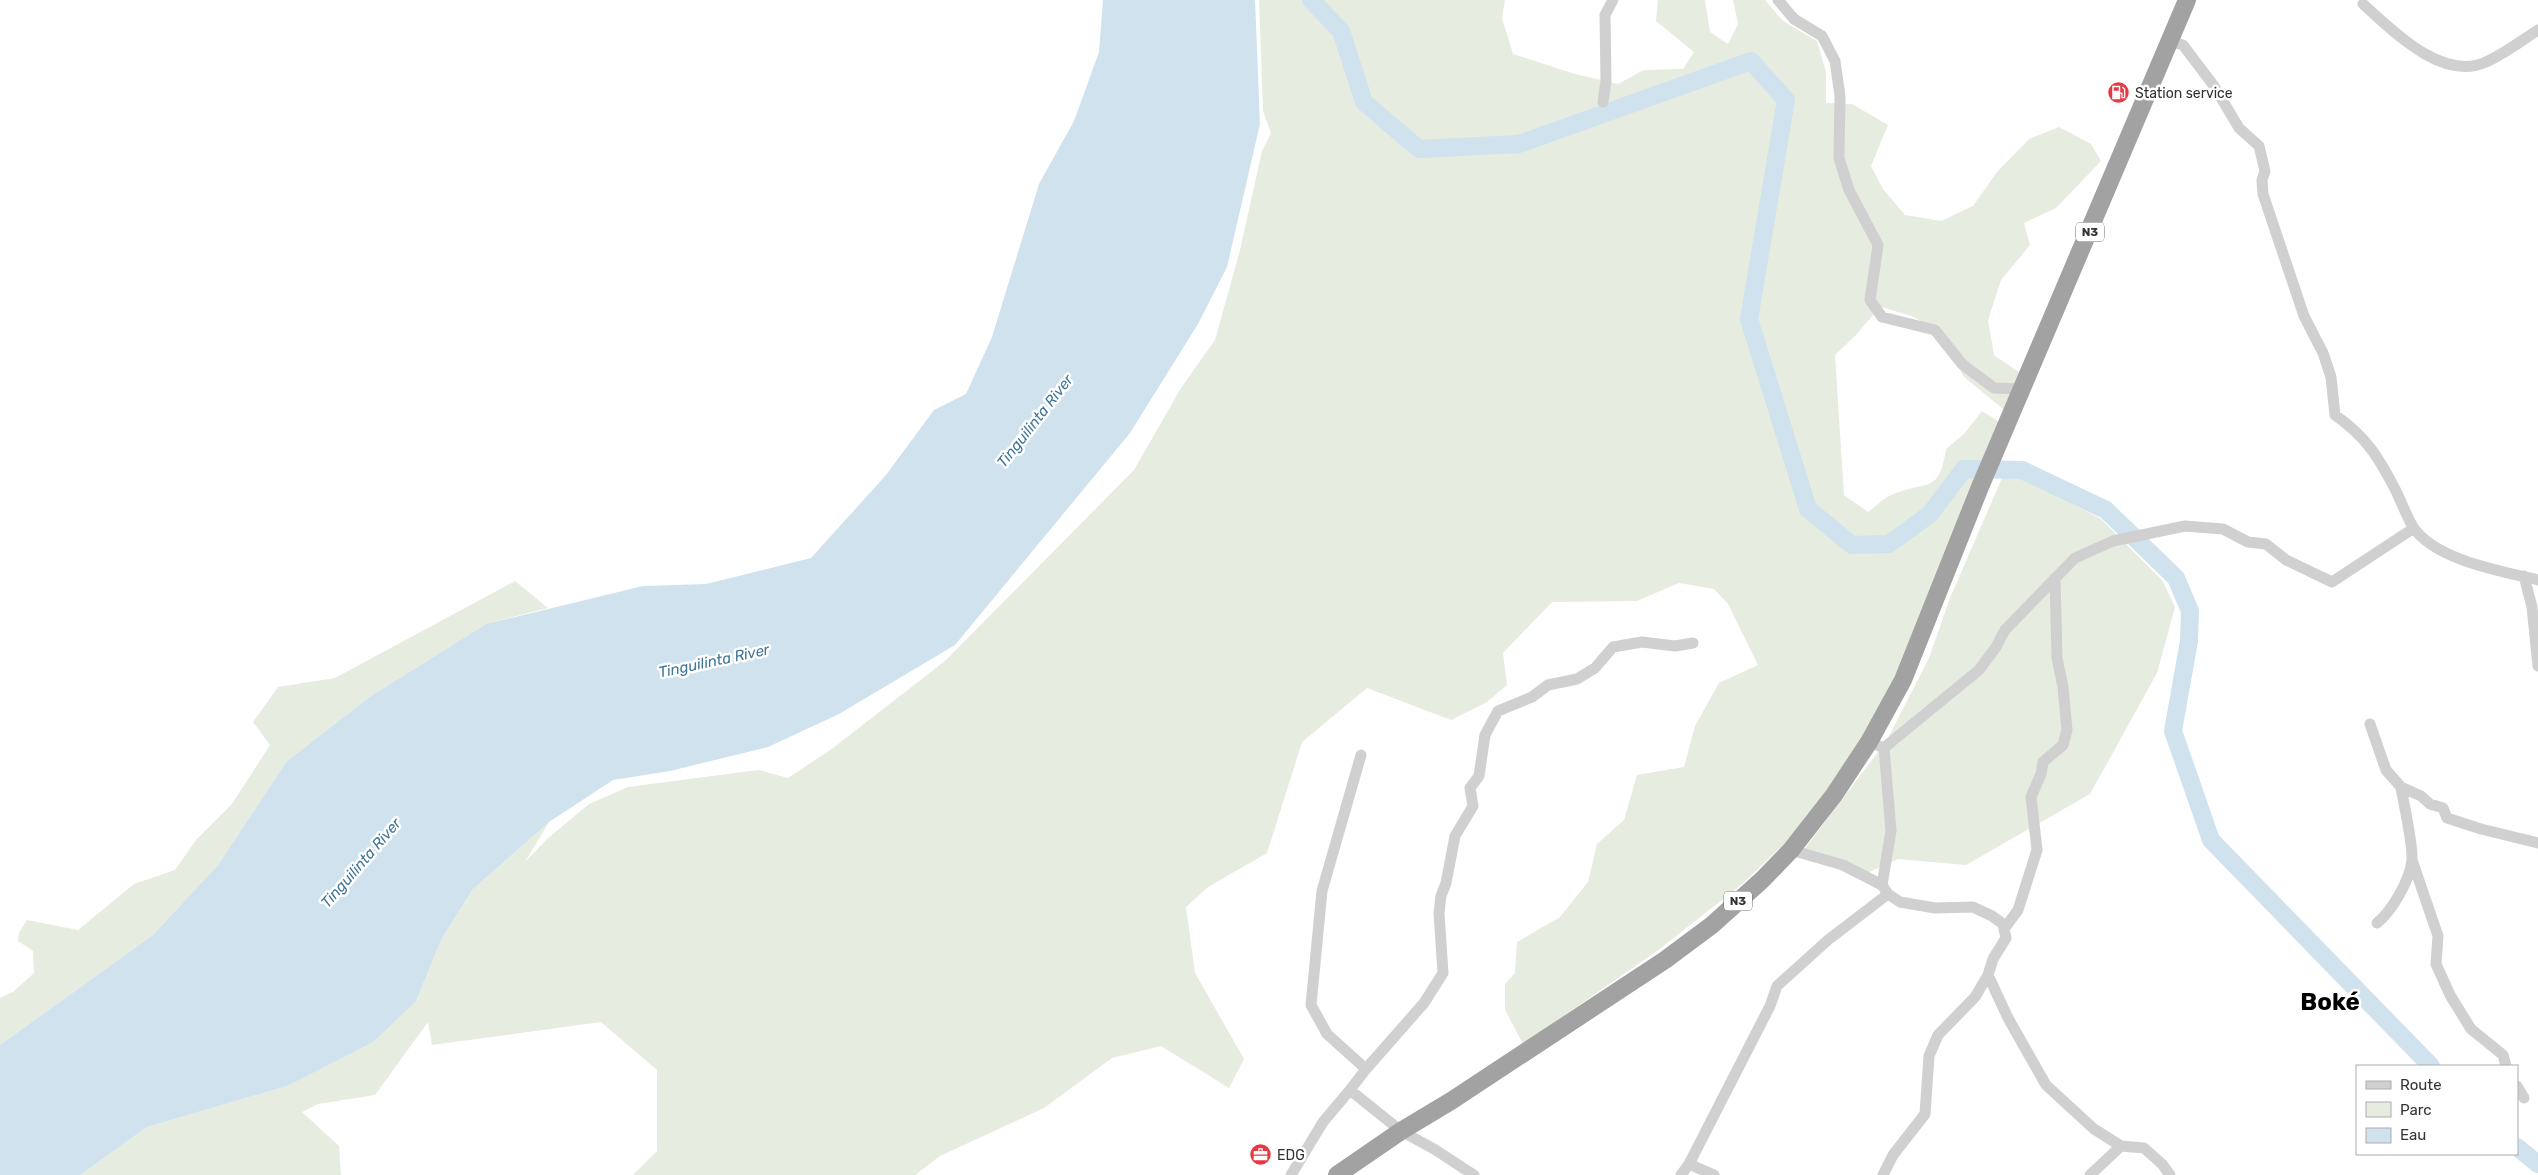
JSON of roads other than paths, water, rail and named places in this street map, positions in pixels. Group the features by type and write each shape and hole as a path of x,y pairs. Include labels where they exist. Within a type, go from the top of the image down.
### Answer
{"highway":[{"name":"N3","path":"1338,1175 1400,1131 1451,1101 1665,960 1712,925 1762,880 1791,850 1876,745 1980,487 2187,0"}],"street":[{"path":"1603,102 1606,82 1605,15 1613,0"},
{"path":"1778,0 1794,19 1822,36 1834,61 1840,96 1839,158 1850,190 1878,245 1870,300 1882,317 1935,330 1962,364 1994,388 2022,389"},
{"path":"2363,4 2428,57 2445,63 2466,66 2484,63 2538,30"},
{"path":"2169,41 2183,45 2214,86 2240,128 2260,146 2265,171 2262,180 2263,194 2304,316 2323,354 2331,378 2336,415 2366,440 2394,488 2414,528 2438,549 2493,570 2538,580"},
{"path":"1681,1175 1689,1164 1770,1006 1777,986 1885,889 1891,831 1876,745 1979,670 1996,647 2005,630 2074,558 2113,541 2185,526 2223,529 2248,542 2266,544 2286,560 2332,582 2414,528"},
{"path":"2524,576 2532,607 2538,666"},
{"path":"2004,929 2018,910 2037,850 2032,797 2034,787 2042,774 2043,762 2063,745 2067,730 2063,688 2056,658 2056,578"},
{"path":"1290,1175 1323,1122 1366,1069 1424,1003 1443,973 1438,913 1441,896 1446,883 1455,836 1473,806 1470,788 1479,776 1485,735 1498,711 1532,697 1548,684 1577,679 1595,668 1613,647 1642,642 1675,646 1693,643"},
{"path":"2370,724 2386,770 2401,788 2421,796 2430,804 2442,808 2447,818 2480,829 2538,843"},
{"path":"1361,755 1322,891 1310,1005 1327,1034 1366,1069"},
{"path":"2401,788 2412,860 2438,936 2436,964 2450,995 2471,1029 2502,1055 2506,1065"},
{"path":"1791,850 1843,865 1885,889 1900,902 1916,906 1952,909 1972,908 1992,916 2003,924 2006,938 1993,959 1988,975 1976,997 1938,1035 1929,1056 1925,1114 1893,1155 1882,1175"},
{"path":"2377,923 2389,914 2404,884 2412,860"},
{"path":"1988,975 2008,1018 2046,1085 2094,1129 2121,1146 2144,1148 2162,1164 2170,1175"},
{"path":"2518,1088 2524,1098"},
{"path":"1350,1090 1400,1131 1434,1149 1474,1175"},
{"path":"2090,1175 2121,1146"},
{"path":"1689,1164 1714,1175"}],"water":[{"name":"Tinguilinta River","path":"1103,0 1255,0 1260,124 1227,267 1198,324 1130,433 955,645 839,714 768,747 670,771 613,780 549,822 473,889 442,938 416,1001 373,1042 287,1086 147,1127 80,1175 0,1175 0,1045 153,935 218,865 287,761 371,696 486,624 643,586 706,584 811,558 886,475 934,410 966,394 992,337 1039,184 1074,121 1099,52"}],"waterway":[{"path":"1311,0 1341,31 1364,102 1419,149 1519,144 1751,61 1786,100 1749,319 1808,509 1852,545 1889,544 1930,514 1964,469 2022,470 2106,510 2176,578 2190,611 2189,641 2173,731 2211,840 2430,1065"},
{"path":"2518,1148 2538,1164"}],"place":[{"name":"Station service","path":"2119,93"},
{"name":"EDG","path":"1261,1155"}],"district":[{"name":"Boké","path":"2330,1002"}]}
